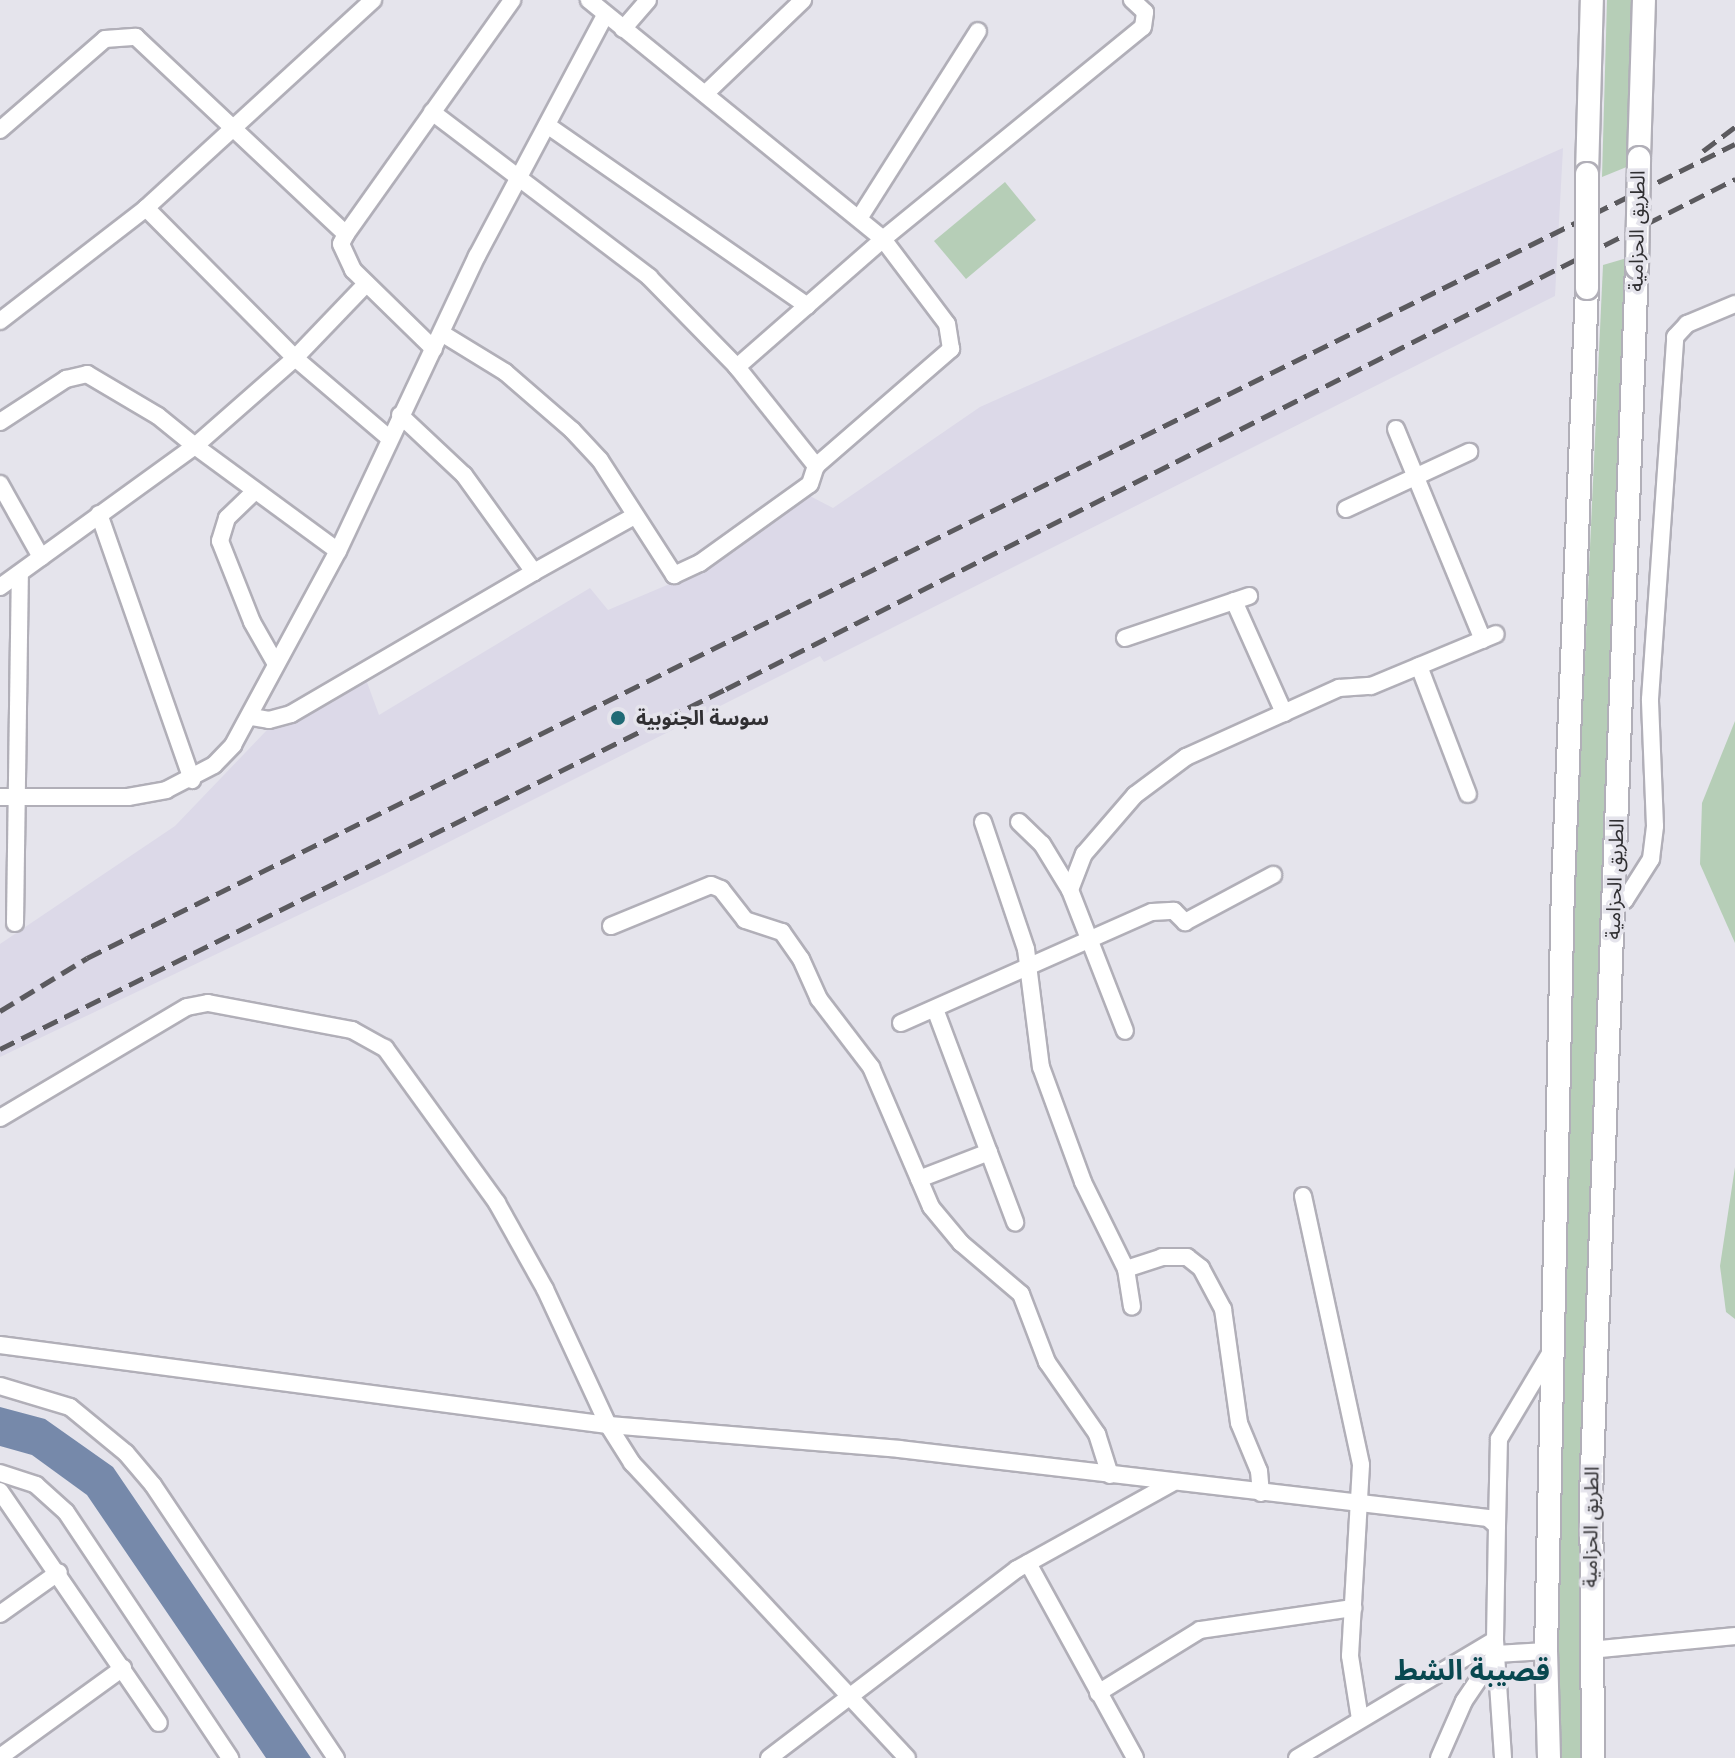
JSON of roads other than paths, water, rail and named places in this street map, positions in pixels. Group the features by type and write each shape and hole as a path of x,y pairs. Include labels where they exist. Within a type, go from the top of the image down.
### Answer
{"highway":[{"path":"1549,1758 1546,1651 1563,887 1587,288 1592,0"},
{"name":"الطريق الحزامية","path":"1593,1758 1591,1496 1637,267 1644,0"}],"street":[{"path":"0,321 146,208 373,0"},
{"path":"434,349 366,284 344,255 346,234 512,0"},
{"path":"443,334 505,372 572,430 600,460 667,571 679,574 810,484 816,466 951,349 947,324 883,239 860,217 589,0"},
{"path":"623,29 648,0"},
{"path":"705,94 803,0"},
{"path":"737,367 883,239 1143,27 1145,12 1132,0"},
{"path":"7,798 128,797 192,780 214,765 252,717 276,664 338,551 400,415 443,334 517,179 605,15"},
{"path":"860,217 978,31"},
{"path":"0,130 105,39 121,34 136,37 346,234"},
{"path":"432,112 649,277 737,367 816,466"},
{"path":"547,125 807,306"},
{"path":"146,208 295,358 389,438"},
{"path":"0,587 195,446 295,358 366,284"},
{"path":"1614,902 1625,900 1651,859 1655,826 1650,699 1675,337 1687,324 1735,304"},
{"path":"0,422 66,379 87,374 158,416 338,551"},
{"path":"400,415 464,475 534,572"},
{"path":"1070,890 1084,854 1135,795 1186,757 1339,688 1371,686 1490,637 1396,429"},
{"path":"1346,509 1469,452"},
{"path":"0,484 41,557"},
{"path":"255,491 227,518 220,541 252,622 276,664"},
{"path":"99,514 192,780"},
{"path":"252,717 269,720 291,714 634,516"},
{"path":"15,923 7,798 20,575"},
{"path":"1125,638 1242,598 1284,713"},
{"path":"1419,666 1468,794"},
{"path":"983,822 1010,892 1027,970 1041,1067 1083,1182 1126,1269 1132,1307"},
{"path":"1019,822 1042,844 1070,890 1125,1031"},
{"path":"901,1023 1166,909 1185,922 1273,875"},
{"path":"611,926 711,885 721,889 745,920 782,932 801,959 819,999 871,1067 931,1207 961,1243 1021,1294 1047,1362 1097,1434 1110,1475"},
{"path":"0,1118 197,1005 208,1003 352,1030 385,1048 403,1068 484,1182 545,1289 608,1425 632,1463 699,1539 907,1758"},
{"path":"935,1009 1015,1222"},
{"path":"919,1179 989,1152"},
{"path":"1303,1196 1361,1465 1350,1656 1360,1719"},
{"path":"1126,1269 1162,1257 1187,1257 1201,1268 1223,1309 1239,1423 1259,1471 1261,1493"},
{"path":"0,1345 608,1425 899,1449 1488,1518 1497,1526"},
{"path":"1503,1758 1496,1647 1499,1439 1552,1350"},
{"path":"0,1386 70,1407 126,1453 153,1485 336,1758"},
{"path":"0,1473 36,1485 66,1512 230,1758"},
{"path":"769,1758 1028,1563 1172,1483"},
{"path":"0,1491 59,1572 159,1723"},
{"path":"1028,1563 1135,1758"},
{"path":"0,1614 59,1572"},
{"path":"1098,1693 1200,1630 1353,1608"},
{"path":"1590,1650 1735,1636"},
{"path":"1439,1758 1464,1701 1496,1647"},
{"path":"1297,1758 1360,1719 1496,1647 1546,1651"},
{"path":"0,1757 123,1668"}],"water":[{"path":"0,1407 45,1419 113,1467 311,1758 266,1758 87,1495 32,1455 0,1446"}],"railway":[{"path":"1703,151 1735,127"},
{"path":"0,1011 87,958 1735,144"},
{"path":"0,1049 726,689 1735,179"}],"place":[{"name":"سوسة الجنوبية","path":"618,718"}],"district":[{"name":"قصيبة الشط","path":"1472,1671"}]}
